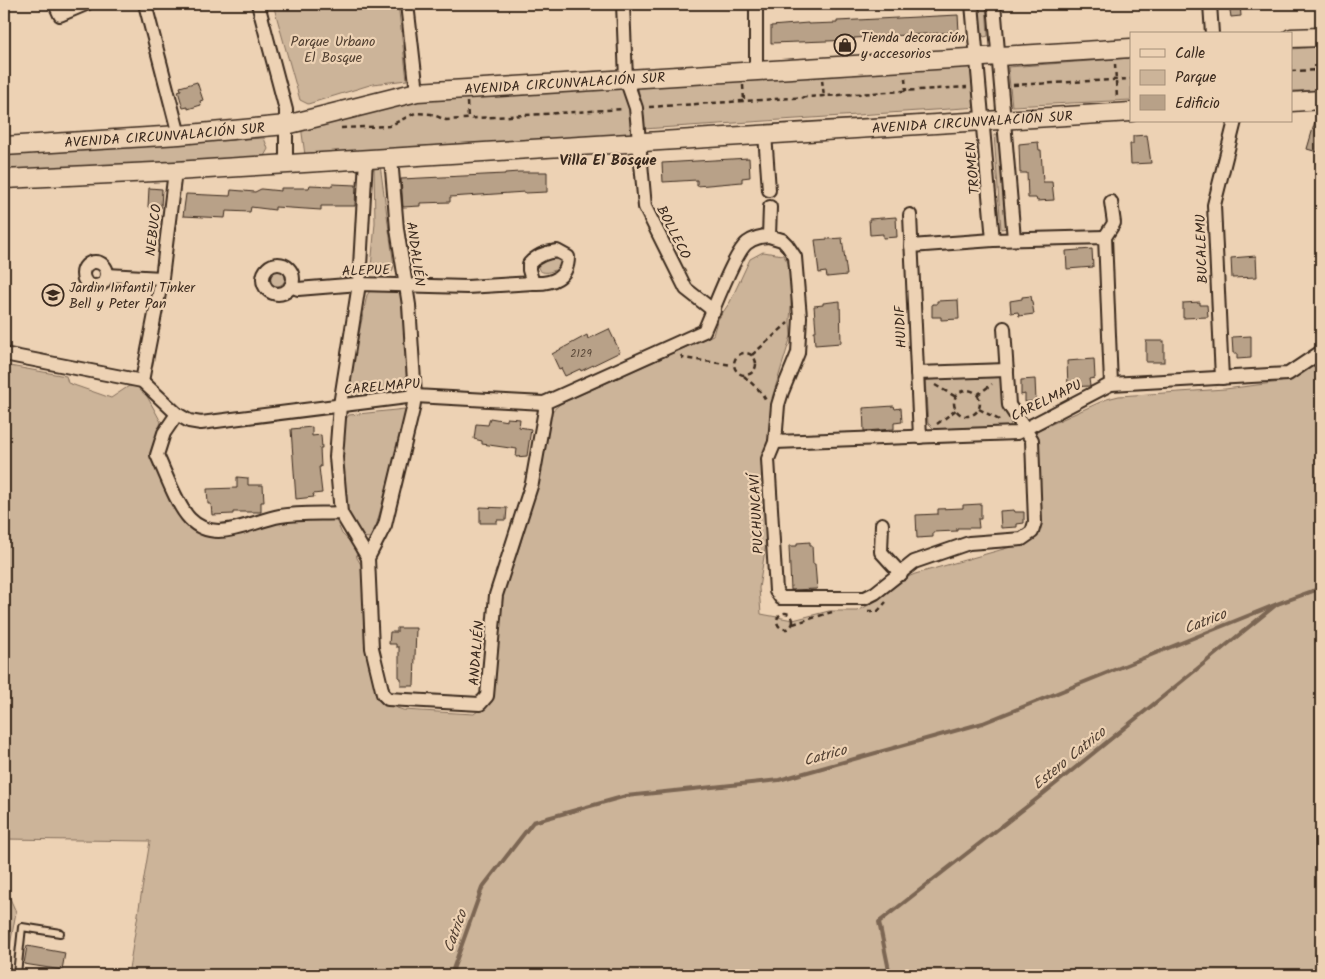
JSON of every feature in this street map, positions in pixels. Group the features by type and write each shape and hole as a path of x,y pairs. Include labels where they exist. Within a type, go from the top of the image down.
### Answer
{"main road":[{"path":"1292,38 1321,37"},
{"name":"AVENIDA CIRCUNVALACIÓN SUR","path":"4,146 179,135 286,125 416,92 1123,49"},
{"path":"1292,102 1321,100"},
{"name":"AVENIDA CIRCUNVALACIÓN SUR","path":"4,179 175,171 1125,112"}],"street":[{"path":"54,4 60,15 86,4"},
{"path":"145,4 179,135"},
{"path":"258,4 286,110 286,164"},
{"path":"407,4 416,92"},
{"name":"BOLLECO","path":"624,4 626,80 636,108 644,206 686,288 714,311"},
{"path":"756,4 756,71"},
{"name":"TROMEN","path":"972,4 994,240"},
{"path":"994,4 1014,239"},
{"path":"1210,4 1212,32"},
{"name":"BUCALEMU","path":"1222,378 1214,205 1235,122"},
{"path":"765,134 769,190"},
{"name":"ANDALIÉN","path":"368,558 385,525 415,396 409,304 397,229 391,158"},
{"name":"ANDALIÉN","path":"366,159 359,284 340,405 336,457 341,513 368,558 372,648 383,694 388,699 480,704 487,696 496,595 532,483 544,403"},
{"name":"NEBUCO","path":"142,381 162,278 175,171"},
{"path":"1111,202 1114,223 1105,237 1112,384"},
{"path":"769,236 770,207"},
{"name":"HUIDIF","path":"910,215 920,437"},
{"name":"CARELMAPU","path":"142,381 177,414 189,422 201,423 415,396 544,403 675,346 704,331 734,262 746,243 760,236 769,236"},
{"name":"PUCHUNCAVÍ","path":"769,236 782,240 788,245 795,257 800,317 798,353 786,380 778,405 775,442 768,459 776,591 780,598 865,598 875,593 900,574"},
{"path":"911,246 1014,239 1105,237"},
{"path":"107,274 162,278"},
{"name":"ALEPUE","path":"291,286 298,289 359,284 467,286 533,284"},
{"path":"882,524 881,552 900,574 914,562 969,543 1022,539 1032,532 1036,522 1032,440 1009,405 1004,328"},
{"name":"CARELMAPU","path":"775,442 1017,433 1112,384 1288,374 1321,352"},
{"path":"4,354 142,381"},
{"path":"917,374 1007,370"},
{"path":"177,414 164,433 157,455 184,512 188,518 201,527 222,532 281,516 341,513"}],"lane":[{"path":"4,972 17,974 22,927 60,933"}],"path":[{"path":"1123,49 1116,80 1125,112"},
{"path":"1292,72 1321,70"},
{"path":"1001,85 1130,79"},
{"path":"336,128 389,126 415,113 431,114 446,120 979,86"},
{"path":"467,97 468,118"},
{"path":"752,356 791,320 800,317"},
{"path":"675,346 683,358 733,365"},
{"path":"742,376 750,374 755,369 756,362 752,356 745,353 735,358 733,365 736,372 761,392 768,403 778,405"},
{"path":"969,390 977,395 980,403 979,409 974,414 967,416 956,410 955,398 961,392 969,390"},
{"path":"782,613 787,613 793,618 792,626 788,629 778,625 777,620 782,613"}],"green space":[{"name":"Parque Urbano El Bosque","path":"273,4 398,4 407,80 373,84 308,104 300,100"},
{"path":"979,4 986,4 988,36 984,37 981,32"},
{"path":"1321,47 1321,90 1292,91 1292,49"},
{"path":"1130,58 1130,100 1012,106 1008,67"},
{"path":"975,66 980,107 643,129 638,86"},
{"path":"626,87 633,108 634,134 305,155 301,126 416,100"},
{"path":"1003,134 1008,228 1001,229 994,135"},
{"path":"264,138 268,149 263,158 4,171 4,154"},
{"path":"374,165 380,165 394,266 392,272 383,276 378,275 371,268 375,223"},
{"path":"763,252 783,255 793,270 791,336 772,398 779,406 769,525 759,588 761,614 793,620 829,611 858,611 915,574 1032,541 1035,513 1034,455 1023,437 1107,399 1119,396 1225,389 1281,382 1321,361 1321,948 1312,975 128,975 150,841 4,839 4,365 66,376 68,383 111,398 129,386 142,387 161,422 162,428 158,438 174,497 185,524 215,538 290,520 336,520 342,534 355,546 357,558 374,586 376,635 386,692 397,708 403,710 474,714 491,701 501,598 520,545 541,468 550,413 560,404 713,335 717,321 730,302 750,259"},
{"path":"551,259 560,260 562,264 560,268 549,272 540,271 537,264"},
{"path":"277,270 285,278 277,286 269,278"},
{"path":"398,289 405,302 409,383 404,392 359,399 352,395 348,386 367,295 370,291"},
{"path":"998,376 1002,379 1012,420 1010,426 936,431 928,423 925,380"},
{"path":"405,409 407,412 375,530 370,538 361,537 352,526 347,506 342,463 343,423 349,415"},
{"path":"4,893 8,894 16,912 8,957 4,958"}],"building":[{"path":"1229,4 1240,4 1241,16 1231,17"},
{"path":"958,15 959,32 854,38 854,40 771,43 771,26"},
{"path":"197,82 203,100 200,101 201,105 188,109 188,107 183,108 178,91 181,90 180,87"},
{"path":"1318,111 1321,111 1321,153 1307,149"},
{"path":"1147,135 1151,163 1131,164 1130,144 1133,144 1133,136"},
{"path":"1038,142 1039,150 1041,150 1043,182 1052,182 1054,200 1037,201 1036,198 1028,198 1027,173 1020,173 1019,144"},
{"path":"749,158 750,177 742,178 742,182 697,186 697,180 663,182 662,163"},
{"path":"547,172 547,192 450,197 450,202 420,203 420,206 403,207 401,179"},
{"path":"332,184 356,185 355,206 321,206 321,210 275,207 275,210 251,207 250,212 226,211 225,218 183,216 186,194 230,196 231,190 255,192 261,189 281,191 281,188 309,188 310,185 332,186"},
{"path":"149,188 162,189 161,208 148,207"},
{"path":"896,217 897,237 883,238 883,234 870,235 869,219"},
{"path":"842,238 847,275 827,277 826,272 819,273 815,240"},
{"path":"1092,249 1093,267 1067,269 1066,251"},
{"path":"1256,256 1257,277 1232,278 1231,258"},
{"path":"1031,296 1034,314 1019,316 1018,312 1011,313 1010,301"},
{"path":"958,300 959,319 941,320 941,317 932,317 932,304 937,304 937,301"},
{"path":"840,301 841,343 815,345 814,306"},
{"path":"1200,302 1200,305 1207,305 1208,317 1183,318 1183,303"},
{"path":"609,329 620,352 581,371 580,369 565,376 561,368 559,369 552,354 587,335 588,339"},
{"path":"1251,336 1251,358 1237,359 1237,353 1233,353 1232,337"},
{"path":"1146,341 1164,341 1164,362 1146,362"},
{"path":"1094,359 1095,378 1089,379 1090,386 1068,387 1067,361"},
{"path":"1035,379 1036,401 1025,402 1025,394 1021,395 1021,380"},
{"path":"894,406 895,409 901,408 902,422 894,423 894,429 864,431 863,408"},
{"path":"490,418 507,421 507,418 520,419 519,427 531,429 527,456 516,457 517,449 482,444 482,441 474,439 476,424 488,425"},
{"path":"312,427 312,436 321,435 321,467 319,467 322,493 313,494 314,497 296,499 291,429"},
{"path":"237,477 248,478 248,485 263,485 264,502 261,502 261,512 233,512 233,514 212,515 211,504 208,504 207,489 237,488"},
{"path":"981,504 981,519 978,519 979,528 957,528 957,531 933,532 933,537 917,538 916,515 938,514 938,509 963,508 963,505"},
{"path":"480,507 507,508 506,520 497,520 497,523 480,523"},
{"path":"1014,510 1015,512 1024,512 1024,523 1017,524 1017,527 1001,528 1000,511"},
{"path":"810,542 810,545 812,545 813,564 815,564 817,589 791,590 789,546"},
{"path":"397,628 416,628 414,686 401,686 401,678 399,678 399,647 396,647 396,644 389,644 390,632 397,632"},
{"path":"27,946 65,953 62,970 24,964"}],"waterway":[{"name":"Estero Catrico","path":"890,975 879,922 1043,794 1277,604 1321,588"},
{"name":"Catrico","path":"451,975 482,888 533,822 626,796 779,780 983,723 1277,604"}],"place":[{"name":"Tienda decoración y accesorios","path":"845,45"},
{"name":"Jardin Infantil Tinker Bell y Peter Pan","path":"53,295"}],"district":[{"name":"Villa El Bosque","path":"608,160"}]}
